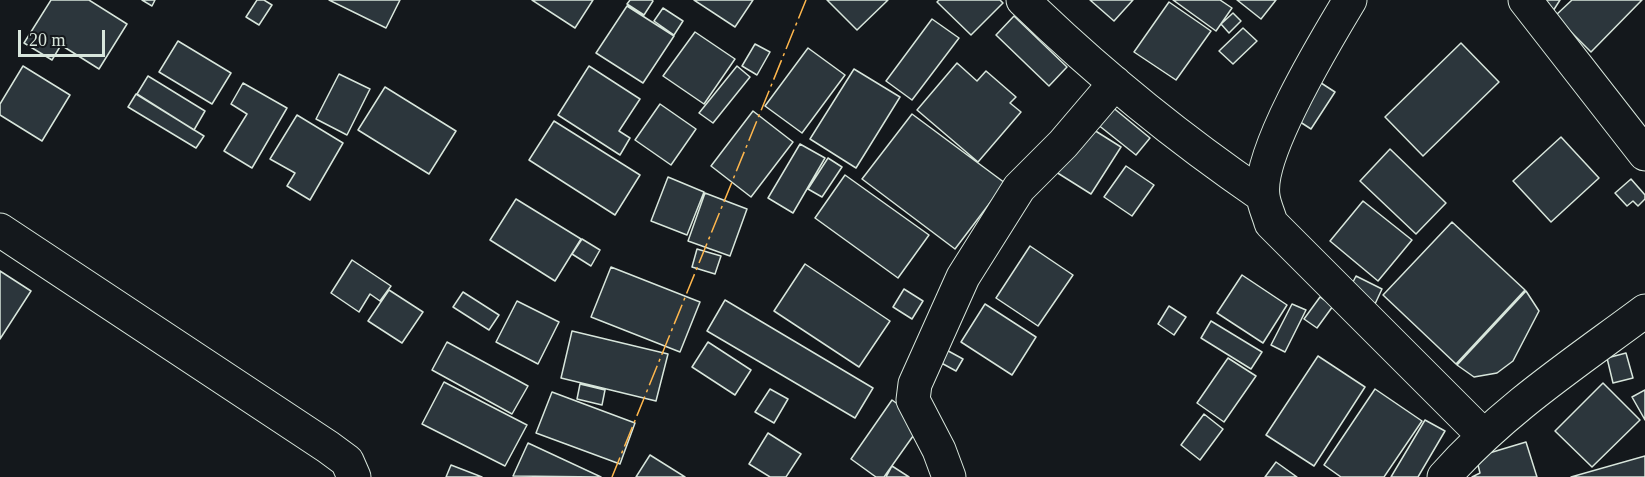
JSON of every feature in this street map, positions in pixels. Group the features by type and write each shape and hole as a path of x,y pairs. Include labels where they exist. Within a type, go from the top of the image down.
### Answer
{"street":[{"path":"1023,0 1114,83 1198,152 1263,196"},
{"path":"1350,0 1309,69 1266,164 1263,196 1271,223 1483,435"},
{"path":"1525,0 1645,154"},
{"path":"949,477 939,450 913,400 915,384 963,277 1019,188 1063,144 1114,83"},
{"path":"0,230 328,447 347,461 354,477"},
{"path":"1444,477 1483,435 1509,412 1645,312"}],"building":[{"path":"51,0 89,0 127,24 99,69 61,45 52,60 24,43"},
{"path":"142,0 155,0 152,6"},
{"path":"257,0 264,0 272,5 259,25 246,17"},
{"path":"329,0 400,0 386,28"},
{"path":"532,0 593,0 575,28"},
{"path":"630,0 653,1 644,15 627,4"},
{"path":"694,0 753,0 735,27"},
{"path":"827,0 888,0 857,30"},
{"path":"939,0 1000,0 1003,3 971,35 937,2"},
{"path":"1090,0 1133,0 1114,21"},
{"path":"1173,0 1220,0 1232,8 1216,31"},
{"path":"1237,0 1276,0 1261,19"},
{"path":"1537,0 1560,0 1553,11"},
{"path":"1572,0 1642,0 1591,52 1555,16"},
{"path":"1169,2 1211,31 1176,80 1134,52"},
{"path":"627,6 674,36 643,83 596,53"},
{"path":"663,8 683,21 674,35 654,21"},
{"path":"1233,13 1241,21 1229,33 1221,24"},
{"path":"1014,16 1067,67 1049,86 996,35"},
{"path":"932,19 959,38 912,100 886,81"},
{"path":"1243,28 1257,41 1233,64 1219,51"},
{"path":"695,32 735,59 704,104 663,76"},
{"path":"178,41 231,73 212,104 159,72"},
{"path":"1461,43 1499,82 1423,156 1385,117"},
{"path":"755,44 770,52 757,75 742,66"},
{"path":"808,48 845,75 802,133 765,106"},
{"path":"957,63 977,81 986,71 1016,97 1010,103 1021,112 978,162 917,110"},
{"path":"23,66 70,95 42,141 0,115 0,104"},
{"path":"589,66 640,99 619,131 630,138 620,155 558,115"},
{"path":"737,66 750,77 713,123 699,113"},
{"path":"854,69 900,97 856,168 810,139"},
{"path":"339,74 370,89 347,135 316,119"},
{"path":"148,76 205,111 194,130 137,94"},
{"path":"1318,81 1335,92 1311,129 1294,118"},
{"path":"243,83 287,108 252,168 224,151 247,114 231,104"},
{"path":"385,87 456,131 429,174 358,130"},
{"path":"136,94 204,136 196,148 128,107"},
{"path":"660,104 696,129 671,165 635,140"},
{"path":"1111,106 1150,138 1136,155 1097,124"},
{"path":"753,111 793,142 751,197 711,166"},
{"path":"912,114 1005,183 955,249 862,179"},
{"path":"297,115 343,143 310,200 287,186 295,173 270,159"},
{"path":"554,121 640,175 615,215 529,160"},
{"path":"1086,125 1121,147 1091,194 1056,172"},
{"path":"1561,137 1599,178 1551,222 1513,181"},
{"path":"800,144 825,158 793,213 768,198"},
{"path":"1390,149 1446,203 1416,234 1360,181"},
{"path":"828,158 842,167 822,197 808,189"},
{"path":"1126,166 1154,185 1132,216 1104,197"},
{"path":"845,175 929,235 898,278 815,218"},
{"path":"668,177 704,192 687,235 651,221"},
{"path":"1631,179 1645,195 1645,199 1638,206 1633,201 1627,206 1615,193"},
{"path":"705,193 747,209 730,256 688,241"},
{"path":"516,199 581,239 555,281 490,240"},
{"path":"1363,201 1412,240 1378,281 1330,241"},
{"path":"1452,222 1525,290 1456,364 1383,295"},
{"path":"582,239 600,250 591,266 572,254"},
{"path":"1030,246 1073,275 1038,326 996,298"},
{"path":"697,249 721,256 715,274 692,267"},
{"path":"352,260 391,286 380,301 370,294 359,312 331,293"},
{"path":"805,264 890,321 859,367 774,311"},
{"path":"611,267 700,302 680,352 591,317"},
{"path":"0,271 31,291 0,339"},
{"path":"1242,275 1287,305 1263,343 1217,313"},
{"path":"1356,276 1382,289 1375,304 1349,290"},
{"path":"904,289 923,301 912,319 893,307"},
{"path":"389,290 423,312 402,343 368,321"},
{"path":"1526,291 1539,311 1513,361 1497,373 1474,377 1457,365"},
{"path":"463,292 499,315 489,330 453,307"},
{"path":"1320,297 1333,306 1317,328 1304,319"},
{"path":"725,300 873,388 855,418 707,331"},
{"path":"517,301 559,322 538,364 496,342"},
{"path":"985,304 1036,337 1012,375 961,342"},
{"path":"1292,304 1306,310 1285,352 1271,345"},
{"path":"1169,306 1186,317 1174,335 1158,324"},
{"path":"1211,321 1262,352 1251,369 1201,338"},
{"path":"572,331 668,354 656,401 561,378"},
{"path":"447,342 528,386 512,414 432,370"},
{"path":"708,342 751,370 735,395 692,367"},
{"path":"941,347 963,359 956,371 934,359"},
{"path":"1626,353 1633,378 1613,383 1607,358"},
{"path":"1318,356 1365,387 1314,466 1266,435"},
{"path":"1228,358 1256,376 1224,422 1197,403"},
{"path":"444,382 527,425 505,466 422,424"},
{"path":"1603,383 1640,420 1592,467 1555,431"},
{"path":"580,384 605,390 602,405 577,399"},
{"path":"770,389 788,399 774,423 755,412"},
{"path":"1375,389 1422,421 1384,477 1341,477 1324,465"},
{"path":"1645,390 1645,420 1632,397"},
{"path":"552,392 635,423 620,464 536,433"},
{"path":"892,400 923,422 884,477 876,477 851,459"},
{"path":"1204,414 1223,429 1200,460 1181,445"},
{"path":"1425,420 1445,431 1418,477 1391,477"},
{"path":"768,433 801,454 786,477 770,477 749,464"},
{"path":"1526,442 1537,477 1472,477 1480,473 1476,457"},
{"path":"528,443 601,477 513,476"},
{"path":"650,455 685,477 636,477"},
{"path":"1645,456 1645,477 1571,477"},
{"path":"1276,462 1297,477 1265,477"},
{"path":"451,465 482,477 446,477"},
{"path":"892,466 909,477 886,477"}],"power":[{"path":"612,477 806,0"}]}
